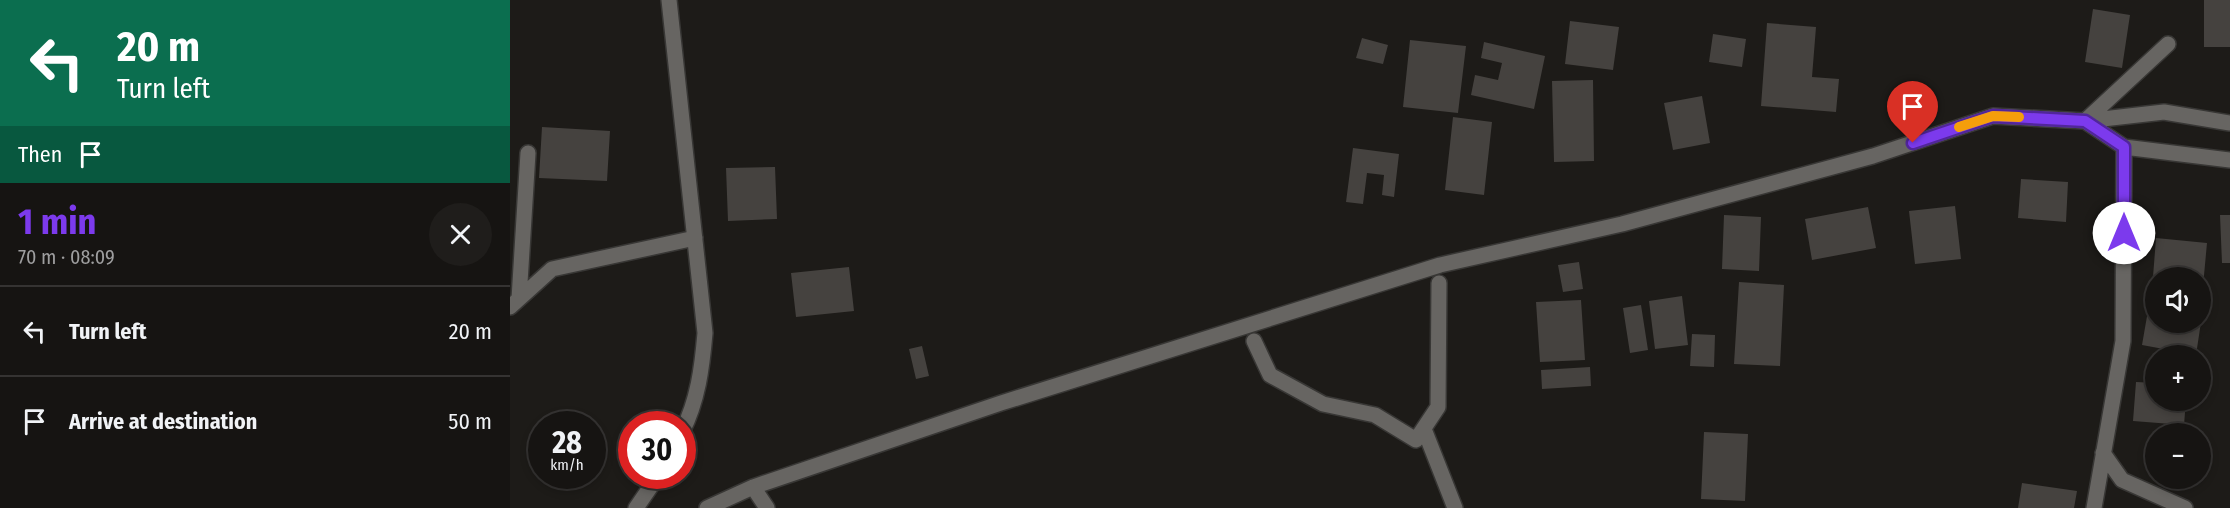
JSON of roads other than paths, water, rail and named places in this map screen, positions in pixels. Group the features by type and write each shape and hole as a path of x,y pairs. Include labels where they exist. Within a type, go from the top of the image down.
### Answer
{"street":[{"path":"669,0 705,333 701,380 692,411"},
{"path":"2085,121 2168,44"},
{"path":"714,506 753,487 1001,403 1440,265 1622,224 1873,156 1993,116 2085,121 2164,112 2230,123"},
{"path":"2085,121 2124,147 2230,160"},
{"path":"2094,508 2123,341 2124,147"},
{"path":"515,303 515,271 528,153"},
{"path":"515,303 552,269 695,238"},
{"path":"515,271 544,276"},
{"path":"1254,341 1270,375 1323,404 1375,415 1416,440 1438,407 1439,283"},
{"path":"1424,429 1455,508"},
{"path":"2103,453 2122,480 2185,508"},
{"path":"753,487 767,508"},
{"path":"636,508 649,489"}]}
